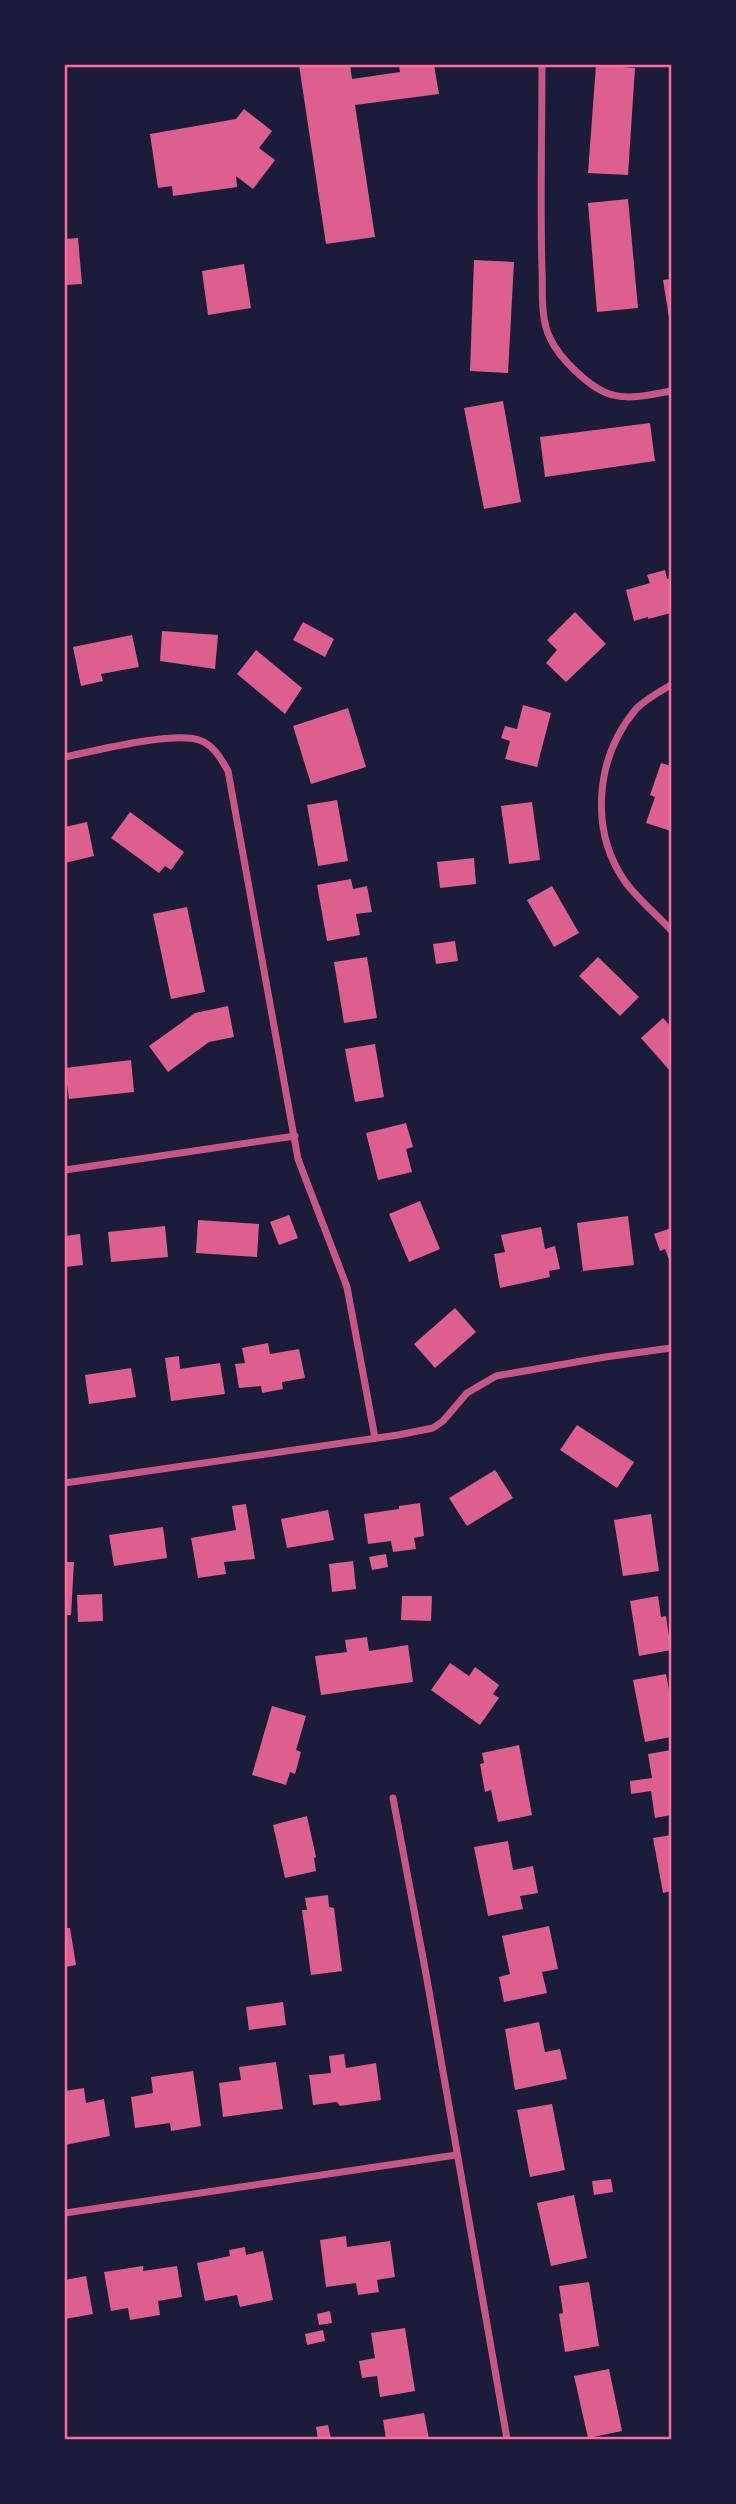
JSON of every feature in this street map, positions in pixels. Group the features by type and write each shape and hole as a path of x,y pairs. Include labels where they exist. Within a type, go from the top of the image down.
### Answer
{"street":[{"path":"542,65 541,243 543,311 549,337 564,359 588,381 612,395 641,396 671,391"},
{"path":"671,685 637,709 616,741 607,762 600,807 606,843 613,860 627,884 671,930"},
{"path":"65,757 175,738 198,739 217,754 228,771 298,1159 347,1287 375,1437"},
{"path":"65,1170 295,1136"},
{"path":"65,1483 433,1428 443,1421 467,1394 496,1376 671,1348"},
{"path":"393,1798 507,2439"},
{"path":"65,2213 456,2155"}],"building":[{"path":"299,65 350,65 352,79 400,72 399,65 434,65 439,94 355,105 375,237 326,244"},
{"path":"596,65 635,68 628,175 588,173"},
{"path":"244,109 272,131 259,148 275,160 253,189 236,176 237,187 173,196 172,186 158,188 150,134 236,119"},
{"path":"628,199 638,308 597,312 588,203"},
{"path":"78,238 82,284 65,285 65,239"},
{"path":"474,260 514,262 508,373 470,371"},
{"path":"244,264 251,308 208,315 202,271"},
{"path":"671,279 671,324 670,324 663,280"},
{"path":"503,401 521,502 484,509 464,408"},
{"path":"650,423 655,461 545,477 540,437"},
{"path":"665,570 667,579 671,578 671,613 634,621 626,590 650,583 647,575"},
{"path":"575,612 606,644 566,682 546,663 557,650 547,640"},
{"path":"303,622 334,639 325,657 293,640"},
{"path":"162,631 218,635 215,669 160,661"},
{"path":"132,635 139,667 101,674 103,681 81,686 73,647"},
{"path":"256,650 302,688 285,714 237,674"},
{"path":"523,705 551,713 537,767 505,759 510,741 501,738 505,726 517,729"},
{"path":"348,708 366,767 311,784 293,726"},
{"path":"661,763 671,766 671,831 646,823 655,797 650,795"},
{"path":"337,800 348,861 318,866 307,805"},
{"path":"532,802 540,860 509,864 501,806"},
{"path":"130,812 184,852 171,870 165,866 159,873 111,838"},
{"path":"87,822 94,856 65,863 65,827"},
{"path":"474,858 476,884 440,888 437,862"},
{"path":"351,879 353,889 367,886 372,912 356,914 360,935 327,941 317,885"},
{"path":"552,886 579,933 554,947 527,900"},
{"path":"187,907 205,992 171,999 153,914"},
{"path":"455,941 458,961 436,964 433,944"},
{"path":"367,957 377,1018 344,1023 334,962"},
{"path":"598,957 639,997 620,1016 579,976"},
{"path":"228,1006 234,1037 209,1042 168,1072 149,1046 195,1013"},
{"path":"663,1018 671,1027 671,1072 641,1038"},
{"path":"375,1044 384,1097 355,1102 345,1049"},
{"path":"131,1060 134,1092 69,1099 65,1068"},
{"path":"406,1123 413,1147 406,1149 412,1172 378,1180 366,1133"},
{"path":"420,1201 440,1249 409,1262 389,1214"},
{"path":"289,1215 298,1238 279,1245 270,1222"},
{"path":"628,1216 634,1265 583,1271 577,1223"},
{"path":"198,1220 259,1224 257,1257 196,1253"},
{"path":"165,1226 168,1257 111,1262 108,1232"},
{"path":"541,1227 545,1249 555,1246 560,1269 549,1271 550,1277 500,1288 494,1254 505,1252 501,1235"},
{"path":"671,1228 671,1265 665,1249 660,1251 654,1234"},
{"path":"80,1234 83,1265 65,1267 65,1236"},
{"path":"455,1308 476,1332 435,1368 414,1344"},
{"path":"268,1343 270,1354 299,1349 305,1378 282,1382 283,1389 262,1393 261,1386 239,1388 235,1364 245,1363 242,1348"},
{"path":"179,1356 180,1369 220,1363 225,1394 171,1401 165,1358"},
{"path":"131,1368 136,1397 89,1404 85,1375"},
{"path":"577,1425 634,1462 617,1488 560,1450"},
{"path":"495,1470 513,1498 467,1526 449,1498"},
{"path":"420,1503 424,1536 414,1538 416,1549 393,1552 391,1541 368,1544 364,1514"},
{"path":"246,1504 255,1559 224,1562 226,1574 198,1578 191,1538 236,1530 232,1506"},
{"path":"328,1510 334,1540 287,1548 281,1519"},
{"path":"651,1514 659,1571 623,1576 614,1520"},
{"path":"163,1527 167,1558 114,1566 109,1535"},
{"path":"386,1554 388,1567 372,1570 369,1557"},
{"path":"353,1561 356,1589 332,1592 329,1564"},
{"path":"65,1562 74,1562 71,1615 65,1615"},
{"path":"102,1594 103,1621 78,1622 77,1595"},
{"path":"402,1596 432,1596 431,1621 401,1620"},
{"path":"658,1596 661,1617 666,1616 671,1650 639,1656 630,1601"},
{"path":"367,1637 369,1651 408,1645 413,1682 321,1695 315,1656 347,1652 345,1640"},
{"path":"450,1663 469,1676 475,1667 499,1685 493,1694 499,1698 480,1725 431,1690"},
{"path":"666,1674 671,1700 671,1737 645,1742 633,1680"},
{"path":"272,1706 306,1716 296,1750 301,1752 295,1774 290,1772 286,1785 252,1775"},
{"path":"519,1745 532,1815 498,1822 491,1790 485,1792 480,1764 484,1763 482,1753"},
{"path":"671,1750 671,1815 655,1818 651,1791 631,1794 630,1781 652,1778 648,1754"},
{"path":"307,1816 316,1857 316,1871 285,1878 273,1825"},
{"path":"671,1835 671,1891 663,1893 653,1838"},
{"path":"508,1841 513,1870 533,1866 538,1893 520,1896 523,1909 488,1916 474,1847"},
{"path":"328,1895 329,1907 334,1908 342,1971 311,1975 302,1910 307,1910 305,1898"},
{"path":"549,1926 558,1969 542,1972 547,1993 504,2002 499,1977 510,1974 502,1936"},
{"path":"65,1928 70,1928 76,1965 65,1967"},
{"path":"283,2002 286,2025 249,2030 246,2007"},
{"path":"539,2022 545,2052 560,2049 567,2079 515,2090 505,2029"},
{"path":"344,2054 346,2068 376,2063 381,2100 340,2106 337,2102 313,2105 309,2075 331,2073 329,2056"},
{"path":"276,2062 283,2109 223,2117 219,2083 241,2080 239,2067"},
{"path":"193,2071 201,2126 171,2131 170,2123 135,2128 131,2097 153,2093 151,2077"},
{"path":"84,2088 86,2103 104,2099 110,2136 65,2145 65,2091"},
{"path":"552,2104 565,2170 530,2177 517,2110"},
{"path":"611,2179 613,2192 594,2195 592,2181"},
{"path":"574,2195 587,2258 551,2266 537,2203"},
{"path":"346,2236 347,2247 390,2241 395,2277 377,2280 379,2292 358,2295 356,2283 326,2287 320,2240"},
{"path":"245,2247 246,2255 263,2251 273,2300 240,2307 237,2295 205,2301 197,2263 230,2256 229,2250"},
{"path":"143,2266 143,2271 177,2266 182,2297 158,2301 160,2315 130,2320 128,2308 111,2311 104,2272"},
{"path":"86,2276 93,2314 65,2319 65,2280"},
{"path":"589,2282 599,2346 565,2352 559,2314 563,2313 559,2286"},
{"path":"330,2311 332,2323 319,2325 317,2314"},
{"path":"405,2328 415,2391 380,2397 377,2376 362,2378 359,2361 375,2358 371,2333"},
{"path":"323,2330 325,2341 307,2345 305,2334"},
{"path":"609,2369 622,2431 588,2438 574,2376"},
{"path":"424,2413 429,2439 386,2439 383,2420"},
{"path":"328,2425 331,2439 318,2439 316,2427"}]}
